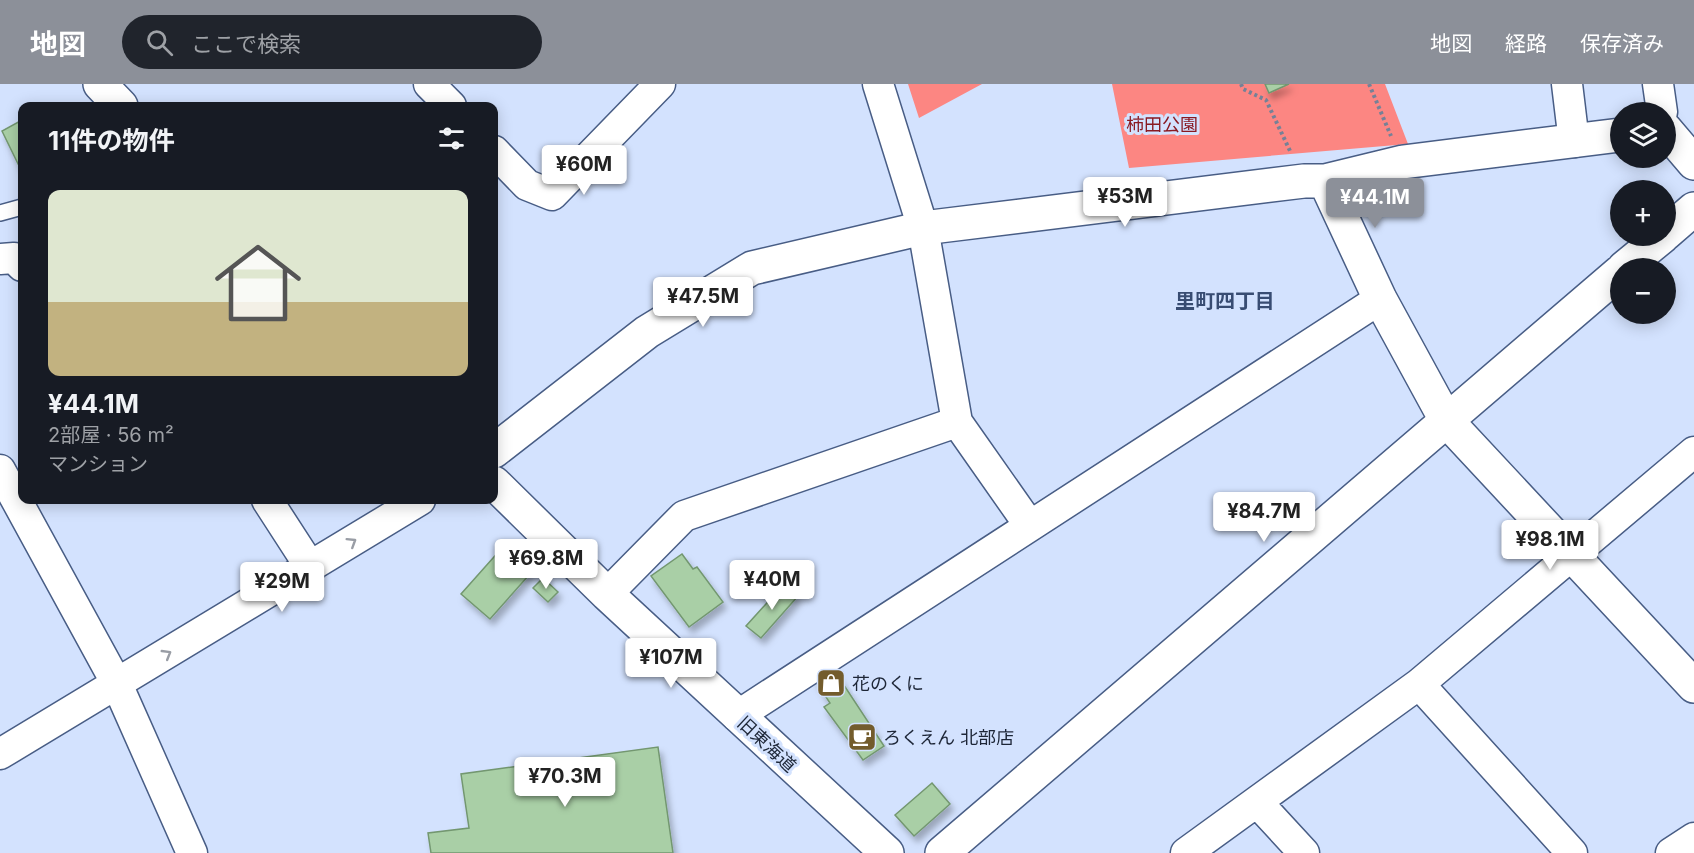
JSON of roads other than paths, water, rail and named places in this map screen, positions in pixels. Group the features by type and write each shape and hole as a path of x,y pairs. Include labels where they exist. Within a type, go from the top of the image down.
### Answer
{"street":[{"path":"100,84 117,102"},
{"path":"429,84 447,102"},
{"path":"498,154 527,185 552,195 660,84"},
{"path":"878,84 923,228 957,422 1030,526"},
{"path":"1567,84 1574,142"},
{"path":"1658,84 1661,102"},
{"path":"498,448 647,332 753,268 923,228 1314,181 1403,162 1610,137"},
{"path":"1676,142 1694,162"},
{"path":"1314,181 1446,420 1694,686"},
{"path":"1676,225 1694,209"},
{"path":"1636,258 1651,246"},
{"path":"0,259 14,258 18,262"},
{"path":"942,853 1610,281"},
{"path":"738,716 1380,299"},
{"path":"607,594 684,516 957,422"},
{"path":"1186,853 1419,684 1694,452"},
{"path":"0,470 18,503"},
{"name":"旧東海道","path":"498,487 607,594 887,853"},
{"path":"19,504 117,684 192,853"},
{"path":"270,504 311,568"},
{"path":"0,754 414,504"},
{"path":"1419,684 1572,853"},
{"path":"1258,803 1304,853"},
{"path":"1671,853 1694,838"}],"lane":[{"path":"0,213 18,208"}],"place":[{"name":"花のくに","path":"831,683"},
{"name":"ろくえん 北部店","path":"862,737"}],"district":[{"name":"里町四丁目","path":"1225,301"}],"park label":[{"name":"柿田公園","path":"1162,124"}]}
